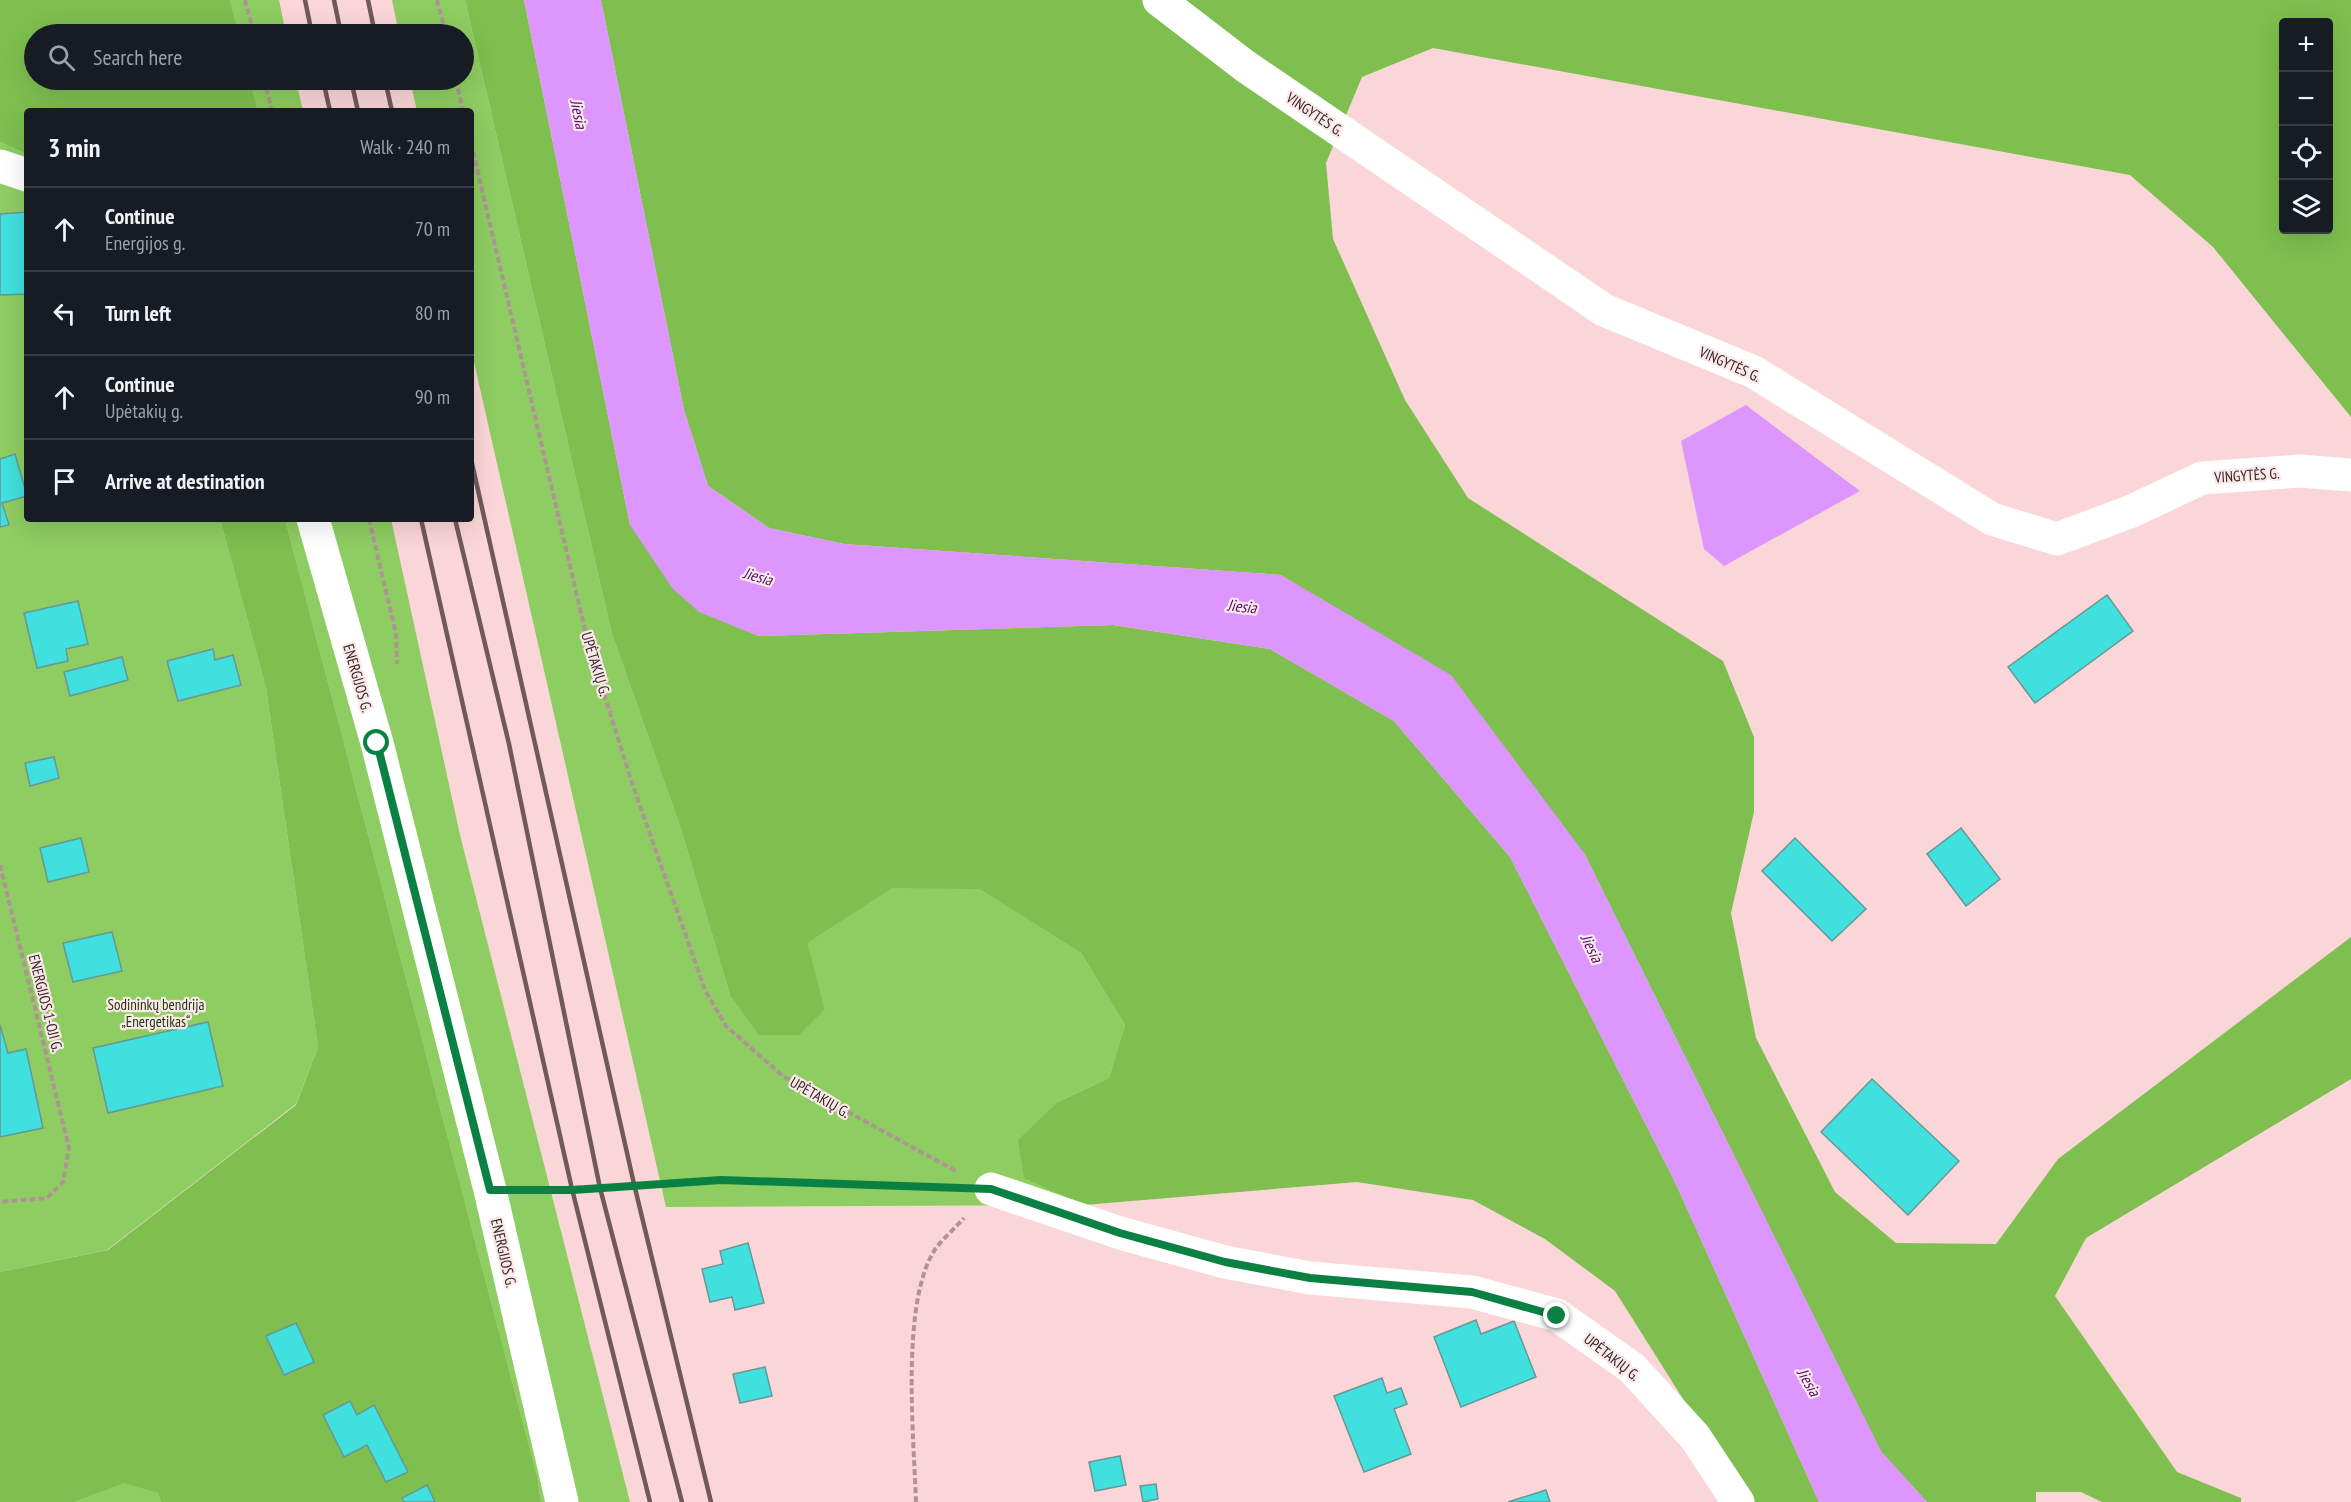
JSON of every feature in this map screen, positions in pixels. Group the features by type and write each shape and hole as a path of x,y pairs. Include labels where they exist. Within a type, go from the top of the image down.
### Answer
{"street":[{"name":"VINGYTĖS G.","path":"1159,0 1245,66 1604,310 1754,372 1992,519 2057,539 2132,511 2202,478 2300,471 2351,475"},
{"path":"0,166 24,174"},
{"name":"ENERGIJOS G.","path":"314,522 377,743 490,1190 562,1502"},
{"name":"UPĖTAKIŲ G.","path":"991,1189 1120,1233 1225,1262 1310,1278 1472,1292 1557,1316 1632,1368 1695,1437 1737,1502"}],"path":[{"path":"245,0 251,24"},
{"path":"437,0 443,24"},
{"path":"267,90 271,108"},
{"path":"459,90 463,108"},
{"name":"UPĖTAKIŲ G.","path":"474,156 588,643 632,783 705,990 726,1026 784,1077 901,1143 991,1189"},
{"name":"ENERGIJOS 1-OJI G.","path":"0,865 69,1148 63,1182 47,1198 0,1202"},
{"path":"490,1190 573,1190 721,1180 991,1189"},
{"path":"916,1502 912,1340 920,1284 936,1249 991,1189"}],"green space":[{"path":"0,0 230,0 236,24 24,24 24,90 253,90 257,108 24,108 24,153 0,142"},
{"path":"230,0 279,0 284,24 236,24"},
{"path":"392,0 465,0 471,24 397,24"},
{"path":"465,0 524,0 630,525 758,636 1113,625 1270,649 1394,721 1510,857 1675,1182 1819,1502 1748,1502 1615,1291 1545,1239 1473,1200 1357,1182 1084,1205 1024,1178 1018,1140 1058,1102 1109,1078 1125,1025 1081,953 980,889 893,888 807,943 825,1009 799,1035 759,1035 730,995 681,829 612,634 474,39 474,24 471,24"},
{"path":"601,0 2351,0 2351,417 2213,247 2130,175 1433,48 1362,77 1326,163 1333,239 1405,400 1468,498 1723,661 1754,737 1754,812 1731,913 1756,1038 1835,1192 1896,1243 1996,1244 2058,1159 2351,937 2351,1079 2086,1238 2055,1296 2177,1472 2241,1498 2241,1502 2102,1502 2081,1492 2036,1492 2036,1502 1927,1502 1881,1452 1584,853 1281,575 844,544 769,528 708,486 684,410"},
{"path":"474,39 612,634 681,829 730,995 825,1009 806,943 893,888 980,888 1081,953 1125,1025 1109,1078 1058,1102 1084,1205 666,1207 474,362 474,108 416,108 412,90 474,90"},
{"path":"253,90 298,90 302,108 257,108"},
{"name":"Sodininkų bendrija „Energetikas“","path":"0,142 24,153 24,522 221,522 266,688 318,1047 296,1104 107,1250 0,1272"},
{"path":"221,522 286,522 537,1476 541,1502 161,1502 158,1493 124,1483 74,1502 0,1502 0,1272 108,1250 296,1105 318,1047 266,688"},
{"path":"286,522 392,522 460,835 630,1502 541,1502 537,1476"},
{"path":"124,1482 158,1493 161,1502 74,1502"}],"water":[{"name":"Jiesia","path":"524,0 601,0 684,410 708,486 769,528 844,544 1281,575 1451,675 1584,853 1881,1451 1927,1502 1819,1502 1675,1182 1510,857 1394,721 1270,649 1113,625 758,636 699,612 673,589 630,525"},
{"path":"1746,405 1860,491 1724,566 1704,549 1681,441"}],"building":[{"path":"24,212 24,294 0,295 0,214"},
{"path":"15,454 24,486 24,497 2,503 9,525 0,527 0,459"},
{"path":"2107,595 2133,631 2035,703 2008,667"},
{"path":"78,601 88,644 66,649 68,661 37,668 24,613"},
{"path":"213,649 215,660 233,655 241,685 178,701 167,661"},
{"path":"122,657 128,680 70,696 64,672"},
{"path":"54,757 59,778 30,786 25,763"},
{"path":"1961,828 2000,879 1966,906 1927,854"},
{"path":"81,838 89,872 48,882 40,848"},
{"path":"1795,838 1866,909 1832,941 1762,871"},
{"path":"112,932 122,971 73,982 63,943"},
{"path":"208,1022 223,1086 108,1113 93,1048"},
{"path":"0,1025 8,1053 26,1049 43,1128 0,1137"},
{"path":"1872,1079 1959,1161 1908,1215 1821,1132"},
{"path":"748,1243 764,1303 735,1310 732,1297 710,1302 702,1269 723,1264 720,1251"},
{"path":"1476,1320 1481,1334 1514,1321 1536,1377 1461,1407 1434,1337"},
{"path":"296,1323 314,1362 284,1375 266,1336"},
{"path":"765,1367 772,1396 740,1403 733,1374"},
{"path":"1382,1378 1387,1393 1401,1388 1407,1404 1394,1409 1411,1454 1364,1472 1334,1396"},
{"path":"350,1401 357,1415 374,1405 408,1472 386,1482 367,1445 344,1457 323,1415"},
{"path":"1120,1456 1126,1485 1095,1491 1089,1462"},
{"path":"1156,1484 1158,1499 1143,1502 1140,1486"},
{"path":"427,1485 435,1502 404,1502 402,1498"},
{"path":"1546,1490 1550,1502 1508,1502"}],"railway":[{"path":"305,0 310,24"},
{"path":"334,0 339,24"},
{"path":"368,0 373,24"},
{"path":"325,90 329,108"},
{"path":"353,90 357,108"},
{"path":"387,90 391,108"},
{"path":"474,472 634,1184 711,1502"},
{"path":"422,522 572,1189 650,1502"},
{"path":"456,522 509,744 600,1188 682,1502"}],"route":[{"path":"377,743 490,1190 573,1190 634,1184 721,1180 991,1189 1120,1233 1225,1262 1310,1278 1472,1292 1557,1316"}]}
